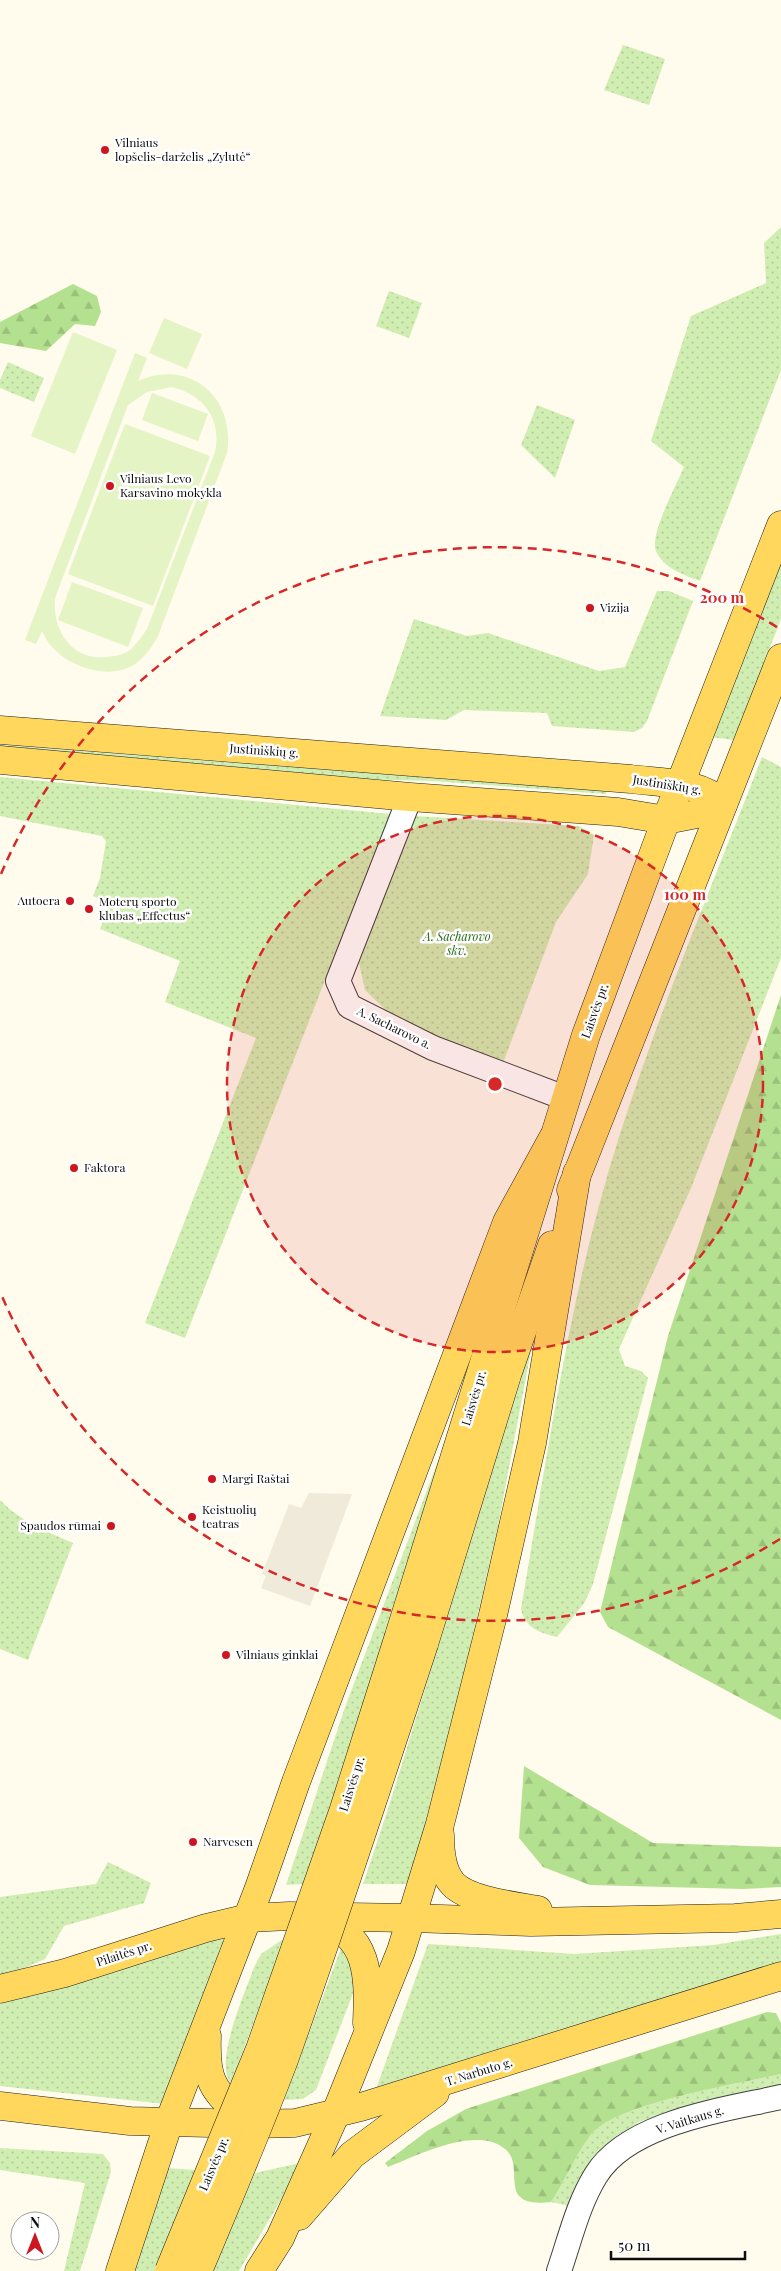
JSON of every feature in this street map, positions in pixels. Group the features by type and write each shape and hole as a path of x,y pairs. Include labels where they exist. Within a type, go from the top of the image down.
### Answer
{"main road":[{"name":"Laisvės pr.","path":"198,2271 246,2157 284,2057 361,1835 411,1640 565,1098 586,1035 679,786 781,525"},
{"name":"Laisvės pr.","path":"169,2271 260,2049 344,1809 411,1640 507,1375 577,1173 781,658"},
{"name":"Justiniškių g.","path":"0,730 631,779 702,789 715,795 724,804 707,812 666,820 618,812 410,797 0,760"},
{"path":"120,2271 169,2122 248,1918 507,1222 554,1138"},
{"name":"Laisvės pr.","path":"259,2271 280,2238 367,2037 401,1951 440,1824 493,1615 532,1443 577,1173"},
{"path":"440,1824 440,1852 444,1870 452,1884 475,1896 594,1921"},
{"path":"248,1918 296,1916 411,1918 487,1922 735,1918 781,1914"},
{"path":"296,1916 341,1929 352,1939 361,1953 368,1997 367,2037"},
{"name":"Pilaitės pr.","path":"1,1988 65,1973 206,1928 248,1918"},
{"name":"T. Narbuto g.","path":"169,2122 295,2123 335,2114 467,2075 781,1976"},
{"path":"208,2022 207,2053 210,2080 215,2090 249,2124"},
{"path":"280,2238 352,2155 426,2098 467,2075"},
{"path":"0,2106 130,2120 169,2122"}],"street":[{"name":"A. Sacharovo a.","path":"410,797 338,981 349,1006 432,1048 565,1098"},
{"name":"V. Vaitkaus g.","path":"559,2271 584,2196 597,2174 611,2157 626,2145 665,2126 781,2097"}],"green space":[{"path":"623,45 665,59 649,105 604,90"},
{"path":"781,227 781,370 700,581 669,566 659,557 656,551 656,534 660,522 684,467 651,441 691,316 766,283 764,243"},
{"path":"73,284 97,296 101,312 95,326 75,324 46,351 0,343 0,322"},
{"path":"389,291 422,303 409,338 376,326"},
{"path":"164,318 202,334 187,369 149,353"},
{"path":"73,332 117,350 75,454 31,436"},
{"path":"135,353 147,358 138,381 157,375 175,375 191,379 205,388 217,400 224,415 228,433 227,453 158,636 149,650 143,658 130,667 110,672 88,669 68,660 59,654 42,631 36,644 25,640","holes":["172,387 202,402 213,419 216,429 215,452 147,629 133,648 127,652 114,656 92,657 73,648 60,631 55,609 55,598 128,405 147,392"]},
{"path":"8,362 44,378 34,402 0,388 0,380"},
{"path":"152,393 208,414 198,441 142,420"},
{"path":"537,405 575,420 555,478 521,445"},
{"path":"125,424 210,456 153,606 68,574"},
{"path":"781,554 781,619 734,740 711,737"},
{"path":"72,582 143,608 128,647 58,620"},
{"path":"657,591 669,591 693,601 647,721 642,728 634,732 552,726 547,713 464,710 446,720 380,716 414,619 467,636 488,633 599,671 625,667"},
{"path":"0,745 606,791 606,794 433,781 320,778 0,749"},
{"path":"762,757 781,767 781,958 691,1188 619,1349 625,1366 641,1371 648,1378 593,1584 585,1602 557,1637 534,1629 526,1621 521,1609 562,1371 587,1254 602,1195 635,1089 688,946"},
{"path":"0,777 390,814 185,1338 145,1323 256,1038 165,1002 180,961 100,929 110,903 93,896 100,878 106,841 102,836 0,816"},
{"name":"A. Sacharovo skv.","path":"414,816 579,826 594,835 588,874 556,922 503,1063 395,1019 365,990 359,963"},
{"path":"781,995 781,1720 608,1627 600,1612 668,1336"},
{"path":"533,1340 497,1531 466,1665 410,1884 363,1884 388,1809"},
{"path":"441,1453 358,1722 304,1884 286,1885 344,1710"},
{"path":"0,1500 25,1520 73,1543 28,1660 0,1649"},
{"path":"524,1766 653,1843 781,1847 781,1887 743,1889 590,1885 543,1867 519,1838"},
{"path":"108,1862 151,1883 144,1903 64,1926 45,1959 13,1973 0,1975 0,1897 96,1884"},
{"path":"781,1934 781,1962 376,2089 428,1944 574,1954 714,1945"},
{"path":"221,1935 223,1941 165,2104 0,2086 0,2004"},
{"path":"285,1938 231,2083 226,2073 228,2044 244,1992 261,1954"},
{"path":"341,1948 348,1954 355,1988 316,2090 303,2099 284,2100"},
{"path":"767,2012 776,2013 781,2023 781,2074 679,2096 624,2114 603,2124 590,2136 551,2202 534,2202 523,2199 517,2193 511,2156 505,2149 493,2142 479,2140 463,2141 430,2150 388,2167 385,2163 427,2131 466,2109"},
{"path":"781,2074 781,2085 639,2122 614,2139 592,2163 569,2206 551,2202 590,2136 603,2124 624,2114 679,2096"},
{"path":"0,2148 103,2154 110,2163 111,2172 80,2271 64,2271 85,2183 0,2170"},
{"path":"300,2163 300,2167 239,2271 212,2271 255,2173"},
{"path":"166,2168 197,2170 155,2271 131,2271"}],"shaded area":[{"path":"309,1493 352,1494 310,1606 261,1588 266,1576 262,1574 289,1504 301,1508"}],"place":[{"name":"Vilniaus lopšelis-darželis „Zylutė“","path":"105,150"},
{"name":"Vilniaus Levo Karsavino mokykla","path":"110,486"},
{"name":"Vizija","path":"590,608"},
{"name":"Autoera","path":"70,901"},
{"name":"Moterų sporto klubas „Effectus“","path":"89,909"},
{"name":"Faktora","path":"74,1168"},
{"name":"Margi Raštai","path":"212,1479"},
{"name":"Keistuolių teatras","path":"192,1517"},
{"name":"Spaudos rūmai","path":"111,1526"},
{"name":"Vilniaus ginklai","path":"226,1655"},
{"name":"Narvesen","path":"193,1842"}]}
